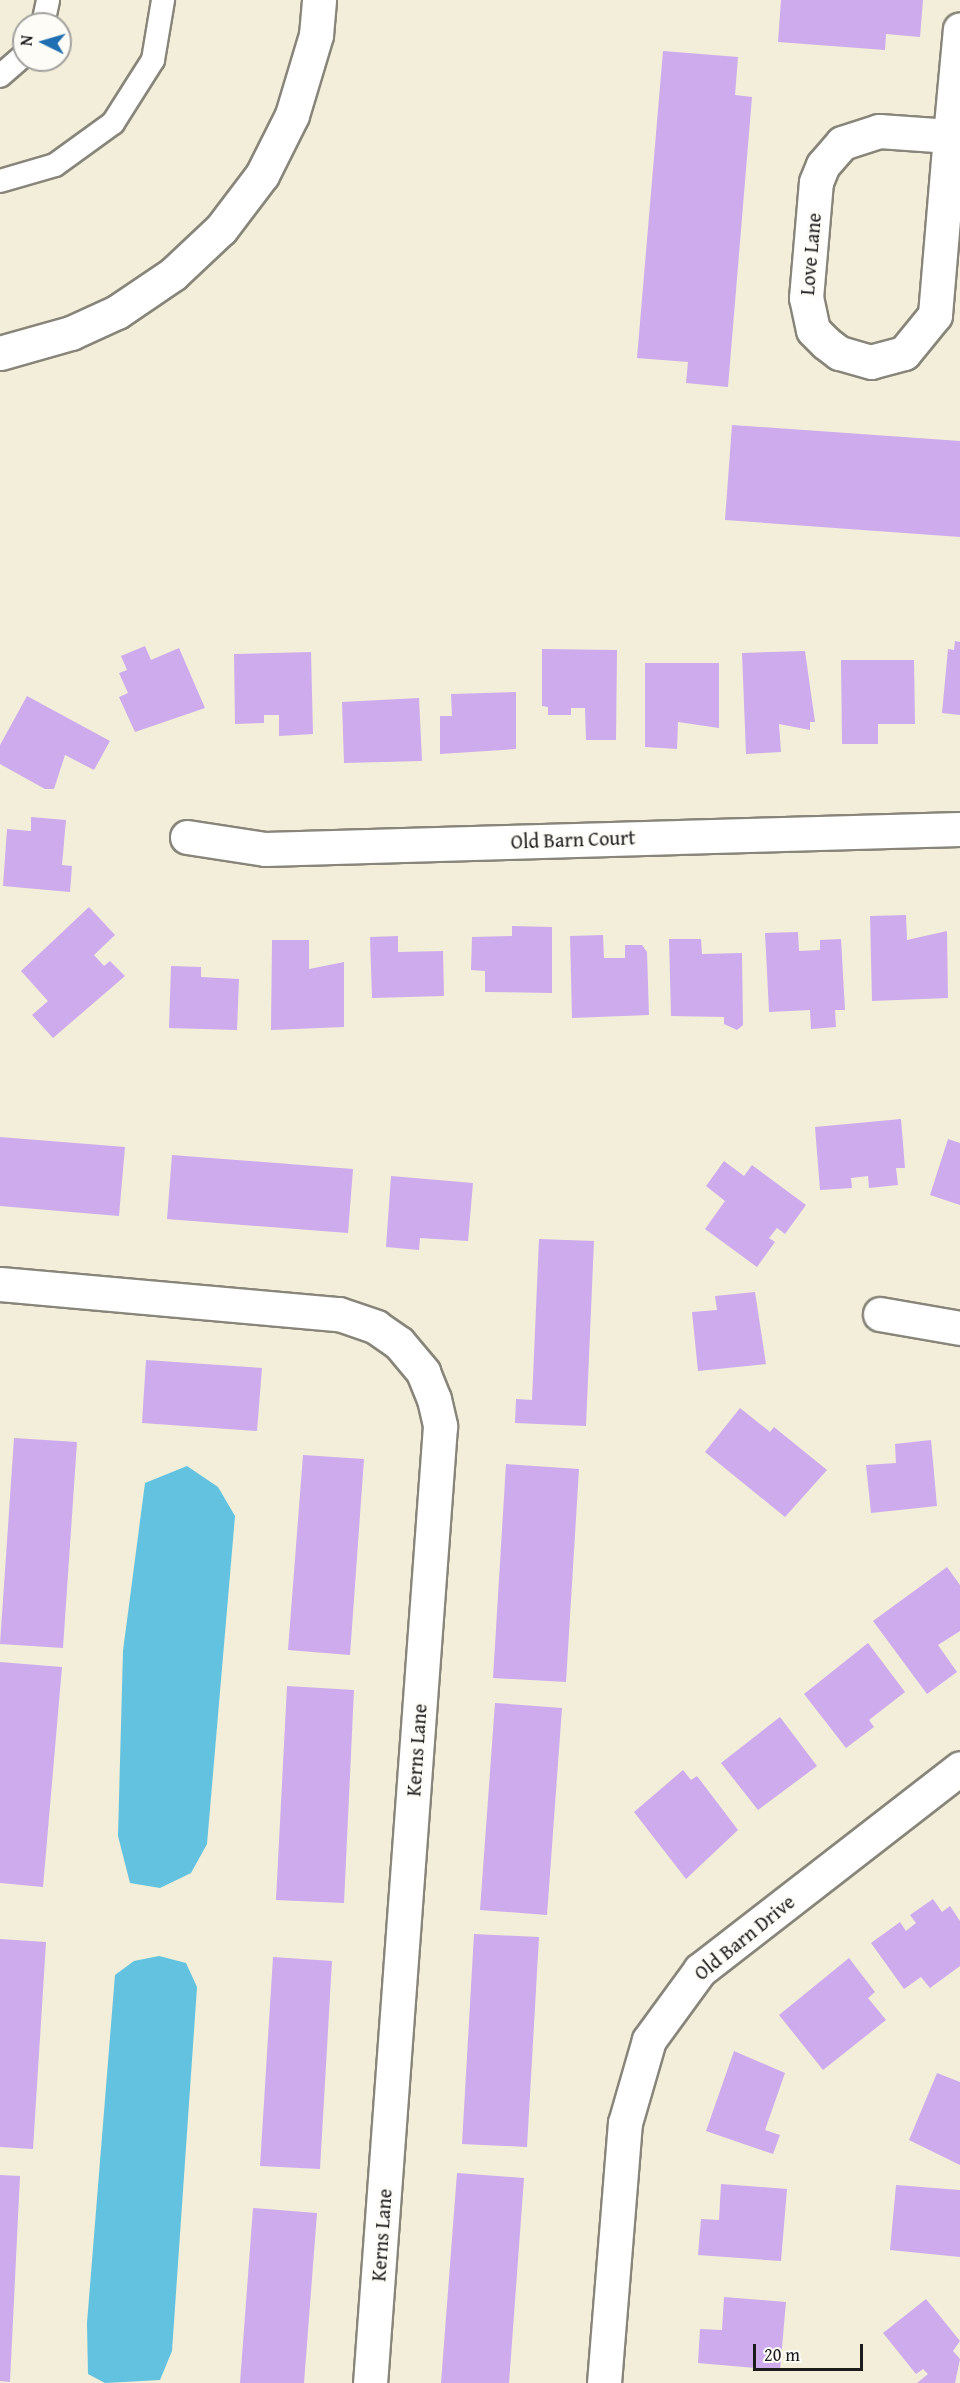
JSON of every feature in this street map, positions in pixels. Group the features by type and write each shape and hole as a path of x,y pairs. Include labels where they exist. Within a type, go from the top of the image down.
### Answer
{"street":[{"path":"0,353 71,333 117,312 173,274 221,229 262,175 292,115 316,35 320,0"},
{"name":"Love Lane","path":"950,136 868,132 842,143 823,165 816,183 807,314 813,330 838,353 870,362 904,353 928,331 935,315 960,29"},
{"name":"Old Barn Court","path":"187,837 265,849 960,829"},
{"name":"Kerns Lane","path":"0,1284 339,1314 376,1327 423,1372 440,1426 370,2383"},
{"path":"880,1314 960,1328"},
{"name":"Old Barn Drive","path":"604,2383 625,2123 649,2040 700,1970 956,1780"}],"lane":[{"path":"0,181 55,165 113,123 153,60 163,0"},
{"path":"0,76 12,66"}],"water":[{"path":"187,1466 218,1487 235,1516 207,1844 191,1873 160,1888 130,1883 118,1836 123,1651 145,1483"},
{"path":"159,1956 186,1963 197,1987 172,2351 160,2380 105,2383 88,2374 87,2323 115,1975 134,1961"}],"building":[{"path":"781,0 923,0 920,37 886,34 885,50 778,42"},
{"path":"663,51 738,57 735,95 752,97 728,387 686,383 688,362 637,358"},
{"path":"732,425 960,441 960,537 725,520"},
{"path":"955,641 960,642 960,715 942,713 948,649 954,650"},
{"path":"145,646 151,660 179,648 205,708 135,732 119,697 128,693 119,673 127,670 121,656"},
{"path":"542,649 617,650 616,740 586,740 585,708 571,708 571,715 548,715 548,707 542,706"},
{"path":"805,651 815,722 810,722 810,730 779,724 781,752 746,754 742,653"},
{"path":"311,652 313,734 279,736 279,715 264,715 264,723 235,724 234,654"},
{"path":"841,660 914,660 915,724 878,724 878,744 842,744"},
{"path":"645,663 719,663 719,728 678,722 677,749 645,747"},
{"path":"516,692 516,749 440,754 440,716 452,716 451,694"},
{"path":"27,696 110,741 94,770 65,755 54,789 45,789 0,764 0,745"},
{"path":"419,698 422,761 344,763 342,702"},
{"path":"31,817 66,820 62,865 72,866 70,892 3,886 7,829 31,831"},
{"path":"89,907 115,935 94,955 104,966 110,961 125,976 53,1038 32,1015 48,1001 21,971"},
{"path":"906,915 907,940 947,931 948,998 872,1001 870,916"},
{"path":"512,926 552,927 552,993 485,992 485,971 471,970 472,937 512,936"},
{"path":"798,932 799,951 820,950 820,940 841,939 845,1010 835,1010 836,1027 811,1029 810,1010 769,1012 765,933"},
{"path":"603,935 604,958 625,958 625,945 642,945 647,952 649,1015 572,1018 570,936"},
{"path":"398,936 398,952 443,951 444,996 372,998 370,937"},
{"path":"669,939 701,939 702,954 742,953 743,1025 737,1030 724,1024 724,1017 671,1016"},
{"path":"272,940 309,940 309,969 344,962 344,1027 271,1030"},
{"path":"171,966 201,967 201,977 239,979 237,1030 169,1028"},
{"path":"901,1119 905,1168 896,1168 898,1185 869,1188 868,1176 851,1178 852,1188 820,1190 815,1127"},
{"path":"0,1137 125,1147 119,1216 0,1206"},
{"path":"948,1139 960,1143 960,1205 930,1195"},
{"path":"172,1155 353,1169 348,1233 167,1219"},
{"path":"724,1161 744,1176 752,1165 806,1205 785,1234 777,1228 769,1238 775,1242 757,1267 705,1229 725,1201 706,1186"},
{"path":"391,1176 473,1183 468,1241 420,1238 419,1250 386,1247"},
{"path":"539,1239 594,1241 586,1426 515,1423 516,1399 532,1400"},
{"path":"755,1292 766,1364 698,1371 692,1312 717,1310 715,1296"},
{"path":"146,1360 262,1368 257,1431 142,1423"},
{"path":"740,1408 770,1432 774,1427 827,1470 785,1517 705,1452"},
{"path":"14,1438 77,1442 63,1648 0,1644"},
{"path":"931,1440 937,1506 871,1513 866,1465 896,1463 895,1444"},
{"path":"303,1455 364,1459 350,1655 288,1650"},
{"path":"506,1464 579,1469 566,1682 493,1678"},
{"path":"947,1567 960,1585 960,1631 938,1645 957,1672 927,1694 873,1621"},
{"path":"868,1643 905,1692 869,1720 874,1727 846,1748 804,1694"},
{"path":"0,1662 62,1667 43,1887 0,1883"},
{"path":"287,1686 354,1690 344,1903 276,1900"},
{"path":"495,1703 562,1708 547,1915 480,1910"},
{"path":"780,1717 817,1766 758,1810 721,1763"},
{"path":"683,1770 691,1780 697,1776 738,1830 686,1879 634,1812"},
{"path":"933,1899 942,1912 950,1906 960,1921 960,1966 930,1988 921,1977 904,1989 871,1943 900,1922 906,1931 916,1923 910,1915"},
{"path":"474,1934 539,1937 527,2147 462,2144"},
{"path":"0,1939 46,1942 33,2149 0,2147"},
{"path":"273,1957 332,1961 320,2169 260,2166"},
{"path":"849,1958 875,1992 868,1998 886,2020 823,2070 779,2015"},
{"path":"734,2051 785,2073 765,2130 780,2135 773,2154 706,2131"},
{"path":"937,2073 960,2082 960,2165 909,2140"},
{"path":"457,2173 524,2178 509,2383 441,2383"},
{"path":"0,2175 20,2176 10,2382 0,2381"},
{"path":"721,2184 787,2189 781,2261 698,2255 701,2219 719,2220"},
{"path":"896,2185 960,2190 960,2257 890,2250"},
{"path":"253,2208 317,2213 304,2383 240,2383"},
{"path":"724,2297 786,2302 780,2370 698,2363 700,2329 722,2330"},
{"path":"926,2299 960,2341 953,2351 960,2359 955,2383 917,2383 928,2374 923,2369 916,2374 883,2333"}]}
